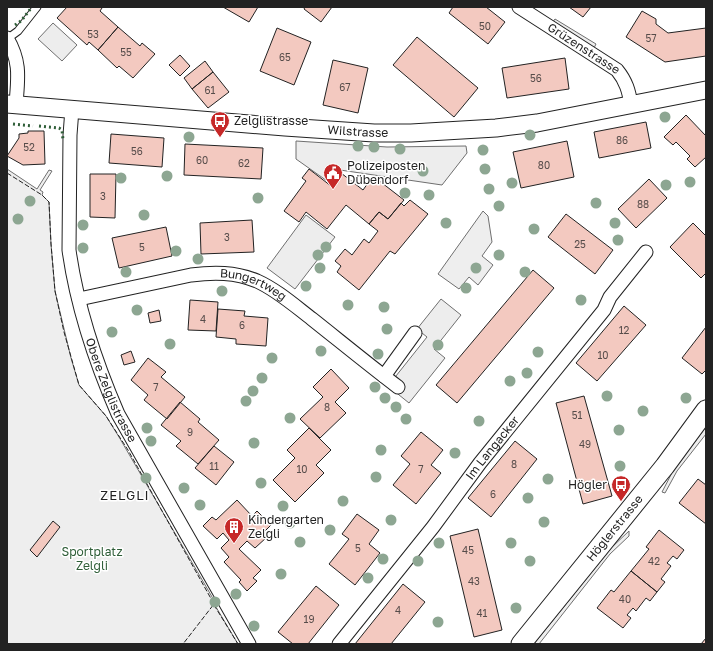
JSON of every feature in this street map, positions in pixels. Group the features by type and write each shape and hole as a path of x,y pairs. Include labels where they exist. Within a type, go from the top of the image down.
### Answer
{"main road":[{"name":"Höglerstrasse","path":"521,644 665,466 706,410"}],"street":[{"name":"Grüzenstrasse","path":"525,9 617,70 628,88 631,105"},
{"path":"7,39 17,59 18,73 12,104"},
{"name":"Wilstrasse","path":"12,104 298,128 374,133 410,133 496,128 538,123 706,90"},
{"name":"Obere Zelglistrasse","path":"72,108 70,135 69,250 88,337 107,390 118,414 249,644"},
{"name":"Im Langacker","path":"339,644 433,527 480,463 604,310 610,297 646,252"},
{"name":"Bungertweg","path":"79,299 191,275 224,273 241,276 272,289 398,388"},
{"path":"384,376 415,333"}],"lane":[{"path":"7,39 18,31 37,7"}],"green space":[{"name":"Sportplatz Zelgli","path":"7,169 37,189 49,170 52,171 40,190 43,192 42,195 49,202 55,291 79,385 106,416 119,437 238,644 7,644"},
{"path":"483,211 488,216 492,242 482,256 493,265 478,285 469,277 459,289 438,274"},
{"path":"706,427 706,434 677,471 665,493 662,492 674,469"},
{"path":"629,531 629,536 610,554 539,644 534,644 611,548"}],"shaded area":[{"path":"555,19 596,44 594,48 552,23"},
{"path":"53,23 77,45 62,61 38,39"},
{"path":"296,141 387,147 466,146 467,153 442,185 340,170 330,183 296,159"},
{"path":"306,215 335,237 295,289 267,268"},
{"path":"441,299 461,315 434,349 445,358 409,403 388,386 427,337 417,329"}],"building":[{"path":"67,7 101,7 102,8 100,11 118,27 98,50 89,42 87,45 57,18"},
{"path":"223,7 258,7 249,22"},
{"path":"305,7 332,7 321,22 304,9"},
{"path":"453,7 486,7 505,22 488,44 449,13"},
{"path":"569,7 591,7 583,17"},
{"path":"642,11 656,19 656,24 668,33 706,28 706,56 665,62 626,37"},
{"path":"118,27 140,46 142,43 155,54 133,78 119,66 117,68 98,50"},
{"path":"277,28 311,42 294,85 260,71"},
{"path":"417,37 478,88 454,117 393,65"},
{"path":"180,55 190,66 180,76 169,65"},
{"path":"565,58 569,89 507,98 502,68"},
{"path":"333,60 368,68 358,113 323,105"},
{"path":"205,61 213,72 192,89 184,78"},
{"path":"213,72 229,92 208,108 192,89"},
{"path":"686,115 706,136 706,157 695,167 687,159 690,156 676,142 673,145 664,137"},
{"path":"646,122 651,148 599,158 594,132"},
{"path":"28,131 44,131 45,164 23,165 7,156 19,138 19,134 28,133"},
{"path":"111,134 164,138 162,167 109,163"},
{"path":"567,141 574,177 521,188 513,152"},
{"path":"185,144 263,148 261,179 184,175"},
{"path":"309,169 331,186 341,173 363,190 373,176 404,200 388,219 379,212 369,224 346,205 327,229 306,212 299,222 284,211 306,181 302,178"},
{"path":"90,174 116,174 115,218 90,217"},
{"path":"649,179 667,198 636,228 618,209"},
{"path":"410,200 428,214 395,254 390,251 359,290 337,272 341,266 335,261 345,249 352,255 364,239 369,243 378,231 369,224 379,212 388,219 401,203 404,206"},
{"path":"566,214 613,250 595,274 548,237"},
{"path":"252,220 254,252 201,254 200,223"},
{"path":"693,223 706,236 706,273 701,278 670,247"},
{"path":"166,227 172,256 119,268 112,238"},
{"path":"533,270 554,288 457,403 436,385"},
{"path":"190,300 218,302 216,331 188,330"},
{"path":"624,306 646,325 597,381 576,363"},
{"path":"218,309 245,311 244,316 268,318 266,346 236,344 236,339 216,337"},
{"path":"159,310 161,321 150,323 148,313"},
{"path":"706,327 706,370 702,374 682,358"},
{"path":"131,351 135,362 124,365 121,355"},
{"path":"148,358 166,372 161,377 185,397 167,419 144,400 148,395 131,380"},
{"path":"331,369 349,388 335,402 346,413 320,438 300,419 323,397 313,387"},
{"path":"584,396 612,496 583,504 556,403"},
{"path":"180,402 200,419 198,422 219,440 198,464 176,446 181,441 161,425"},
{"path":"309,428 331,450 316,465 324,473 295,502 273,480 295,458 287,450"},
{"path":"421,432 443,450 431,465 441,473 416,504 393,485 410,464 401,456"},
{"path":"515,441 537,459 491,517 468,498"},
{"path":"214,446 234,462 216,485 195,468"},
{"path":"698,479 706,485 706,524 679,503"},
{"name":"Kindergarten Zelgli","path":"237,500 252,516 257,511 271,525 263,533 267,537 255,548 247,541 239,549 261,570 253,578 257,581 247,591 239,582 241,580 224,562 229,557 221,548 229,540 223,533 217,539 203,526 212,517 216,520"},
{"path":"357,514 379,530 369,544 380,553 355,585 329,564 349,539 342,534"},
{"path":"53,521 60,527 37,557 30,550"},
{"path":"478,529 502,630 474,637 450,536"},
{"path":"659,530 684,550 677,559 673,556 667,563 671,566 661,579 665,582 657,592 631,571 649,549 646,547"},
{"path":"631,571 657,592 650,601 646,598 636,611 633,608 627,615 631,618 623,628 597,608 611,590 614,592"},
{"path":"403,584 425,602 391,644 355,644"},
{"path":"316,586 339,605 308,644 293,644 278,632"},
{"path":"706,638 706,644 701,644"}],"hedge":[{"path":"15,25 21,21 32,7"},
{"path":"13,124 33,126"},
{"path":"39,126 59,128 62,130 63,140"}],"fence":[{"path":"7,173 42,195 49,202 55,291 64,332 79,385 106,416 128,450 214,604 183,644"},
{"path":"214,605 238,644"}],"place":[{"name":"Zelglistrasse","path":"220,138"},
{"name":"Polizeiposten Dübendorf","path":"333,190"},
{"name":"Högler","path":"621,502"},
{"name":"Kindergarten Zelgli","path":"234,544"}],"district":[{"name":"ZELGLI","path":"125,495"}]}
